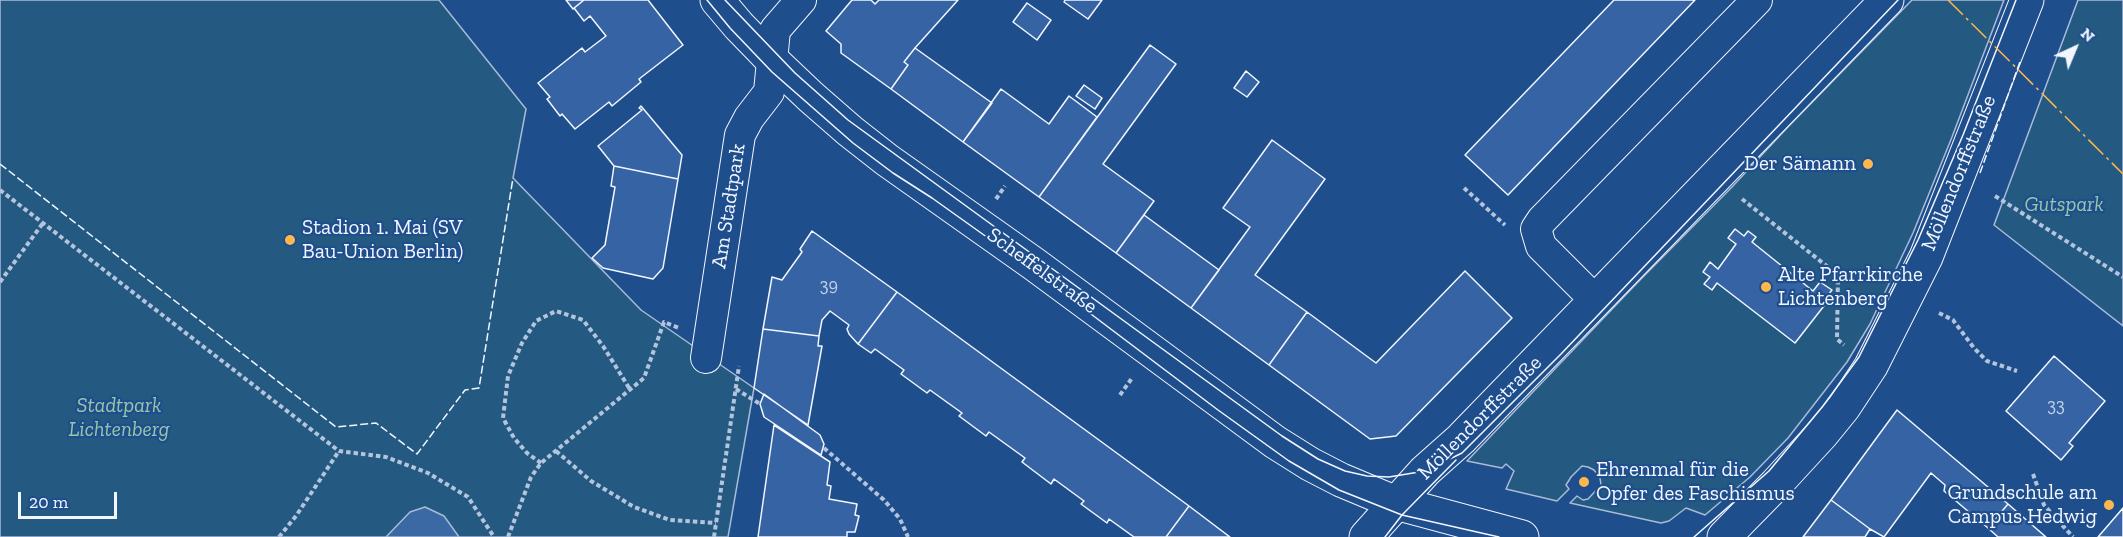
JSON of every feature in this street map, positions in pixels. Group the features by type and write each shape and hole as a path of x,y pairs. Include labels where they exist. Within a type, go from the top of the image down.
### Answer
{"main road":[{"name":"Scheffelstraße","path":"717,0 773,61 821,106 887,160 1035,264 1275,442 1341,480 1396,503 1522,537"},
{"name":"Möllendorffstraße","path":"1366,537 1425,471 1456,444 1887,0"},
{"name":"Möllendorffstraße","path":"1724,537 1822,434 1844,406 1870,366 1926,257 2027,0"}],"street":[{"name":"Am Stadtpark","path":"707,349 740,135 749,118 769,92 775,30 801,0"},
{"path":"1596,301 1540,246 1536,229 1542,220 1757,0"}],"path":[{"path":"1716,177 1838,275 1837,339 1870,366"},
{"path":"996,199 1005,186"},
{"path":"1464,188 1506,226"},
{"path":"0,190 339,451 386,457 428,473 468,497 494,537"},
{"path":"1995,196 2123,277"},
{"path":"0,282 43,223"},
{"path":"541,463 527,453 514,438 503,417 508,376 522,343 536,321 556,311 583,320 603,346 631,391"},
{"path":"1939,313 1953,320 1987,361 2018,371"},
{"path":"508,537 531,477 541,463 644,378 654,347"},
{"path":"707,349 741,350 714,537"},
{"path":"1120,395 1134,375"},
{"path":"736,389 760,404"},
{"path":"824,448 884,500 900,519 908,537"},
{"path":"279,537 296,516 339,451"},
{"path":"556,451 591,481 634,507 670,520 716,523"},
{"path":"2033,474 2044,505 2073,537"}],"green space":[{"name":"Stadtpark Lichtenberg","path":"0,0 439,0 526,109 513,178 641,310 754,388 728,537 0,537"},
{"path":"1912,0 2004,0 1913,233 1870,324 1847,362 1788,438 1750,477 1705,515 1686,508 1669,521 1661,523 1570,503 1577,496 1583,500 1588,499 1601,485 1600,478 1594,470 1588,467 1582,466 1571,477 1566,485 1569,489 1557,501 1506,489 1514,471 1506,464 1502,468 1467,461 1638,282"},
{"name":"Gutspark","path":"2078,0 2123,0 2123,326 1994,225"}],"shaded area":[{"path":"425,507 444,516 459,537 386,537 410,512"}],"building":[{"path":"566,0 584,0 573,9"},
{"path":"584,0 648,0 683,45 639,79 641,82 612,106 609,102 575,129 562,114 560,116 547,99 550,97 538,83 582,48 585,52 606,36 590,16 584,21 574,8"},
{"path":"852,0 871,0 875,4 879,0 958,0 904,62 908,65 891,89 841,53 841,44 826,31"},
{"path":"1065,0 1102,0 1088,19 1064,2"},
{"path":"1614,0 1695,0 1508,195 1465,155"},
{"path":"1027,3 1051,20 1037,40 1013,22"},
{"path":"1150,45 1176,64 1103,164 1154,201 1116,253 1039,197"},
{"path":"915,48 992,103 963,142 891,89 908,65 904,62"},
{"path":"1246,71 1259,82 1247,97 1234,88"},
{"path":"1084,85 1102,98 1095,109 1076,96"},
{"path":"1001,89 1049,124 1069,96 1097,117 1039,197 963,142"},
{"path":"641,106 682,155 678,179 614,166 598,146 642,110 639,108"},
{"path":"1272,140 1325,179 1255,275 1307,312 1269,365 1191,308 1250,227 1223,208"},
{"path":"614,166 678,179 663,268 653,279 603,268 592,258 605,245 615,187 611,186"},
{"path":"1144,215 1219,270 1191,308 1116,253"},
{"name":"Alte Pfarrkirche Lichtenberg","path":"1735,229 1744,236 1748,231 1756,237 1752,242 1813,291 1820,282 1832,290 1824,300 1827,302 1795,343 1717,283 1712,290 1704,284 1710,277 1703,272 1710,262 1718,269 1736,244 1728,238"},
{"path":"812,231 897,292 858,344 849,334 847,329 849,325 830,311 822,320 819,336 763,329 772,277 782,280 802,252 800,249"},
{"path":"1465,271 1512,318 1396,436 1370,439 1269,365 1307,312 1376,363"},
{"path":"897,292 1189,506 1166,537 1134,537 1109,519 1107,523 1081,504 1084,501 1054,479 1051,484 1022,462 1025,458 989,432 986,436 959,416 962,413 930,390 927,393 901,374 904,370 875,349 871,353 858,344"},
{"path":"763,329 819,336 818,346 822,346 808,425 754,388"},
{"path":"2054,356 2105,401 2069,443 2073,446 2061,460 2006,411"},
{"path":"764,394 820,435 824,444 821,455 764,417 760,404"},
{"path":"1897,410 2008,504 1988,528 1944,491 1945,485 1931,473 1884,537 1831,500"},
{"path":"774,425 830,462 827,485 831,486 829,499 857,504 855,515 859,516 855,532 847,532 847,537 758,537"},
{"path":"1831,500 1870,529 1865,537 1803,537"},
{"path":"2008,504 2046,537 1998,537 1988,528"},
{"path":"1189,506 1230,537 1166,537"},
{"path":"2123,508 2123,537 2098,537"}],"tram line":[{"path":"707,0 772,72 853,143 1026,265 1289,461 1339,490 1402,515 1499,537"},
{"path":"725,0 795,73 848,120 1282,436 1318,459 1345,471 1367,476 1389,477 1425,471 1462,453 1561,354 1898,0"},
{"path":"1694,537 1769,471 1823,406 1859,357 1918,240 1963,135 2016,0"},
{"path":"1385,537 1402,515 1456,460"}],"fence":[{"path":"1980,173 2021,59"},
{"path":"0,164 336,427 376,423 417,454 465,390 479,388 513,178"}],"power":[{"path":"1948,0 2123,174"}],"place":[{"name":"Der Sämann","path":"1868,164"},
{"name":"Stadion 1. Mai (SV Bau-Union Berlin)","path":"290,240"},
{"name":"Alte Pfarrkirche Lichtenberg","path":"1766,287"},
{"name":"Ehrenmal für die Opfer des Faschismus","path":"1584,482"},
{"name":"Grundschule am Campus Hedwig","path":"2109,505"}]}
